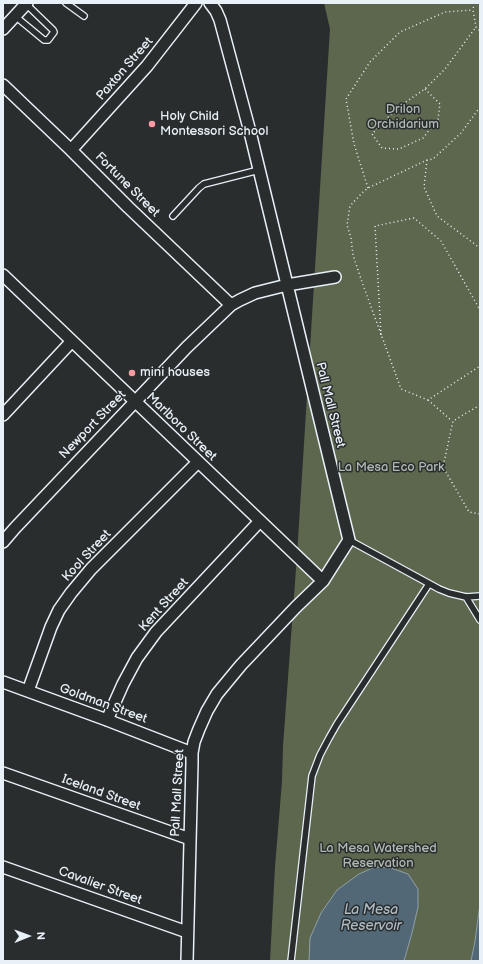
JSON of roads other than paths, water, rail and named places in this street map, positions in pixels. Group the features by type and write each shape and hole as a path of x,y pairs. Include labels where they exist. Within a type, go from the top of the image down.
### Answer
{"street":[{"name":"Paxton Street","path":"71,150 147,66 196,3"},
{"name":"Pall Mall Street","path":"187,961 192,753 199,729 217,694 241,665 323,581 349,540 249,128 220,20 210,3"},
{"path":"3,29 27,4"},
{"name":"Fortune Street","path":"3,85 231,305"},
{"name":"Newport Street","path":"3,542 187,347 231,305 254,294 287,285 335,277"},
{"name":"Marlboro Street","path":"5,280 72,341 323,581"},
{"path":"3,415 72,341"},
{"name":"Kool Street","path":"28,691 51,627 71,593 92,569 198,462"},
{"name":"Kent Street","path":"108,720 123,684 137,658 156,632 260,522"},
{"name":"Goldman Street","path":"3,682 108,720 192,753"},
{"name":"Iceland Street","path":"3,773 190,839"},
{"name":"Cavalier Street","path":"3,867 187,932"}],"lane":[{"path":"66,3 84,16"},
{"path":"15,16 44,40 48,40 54,34 53,30 27,4"},
{"path":"173,216 204,184 259,170"},
{"path":"349,540 429,584 449,593 466,598 480,596"},
{"path":"291,961 312,776 320,755 337,724 429,584"},
{"path":"466,598 480,620"}],"water":[{"name":"La Mesa Reservoir","path":"375,867 391,868 408,874 418,889 418,907 404,961 309,961 310,938 321,913 337,890 359,874"},
{"path":"480,904 480,961 471,961 475,941"}],"place":[{"name":"Holy Child Montessori School","path":"152,124"},
{"name":"mini houses","path":"132,373"}],"park label":[{"name":"Drilon Orchidarium","path":"403,118"},
{"name":"La Mesa Eco Park","path":"391,468"},
{"name":"La Mesa Watershed Reservation","path":"378,856"}]}
